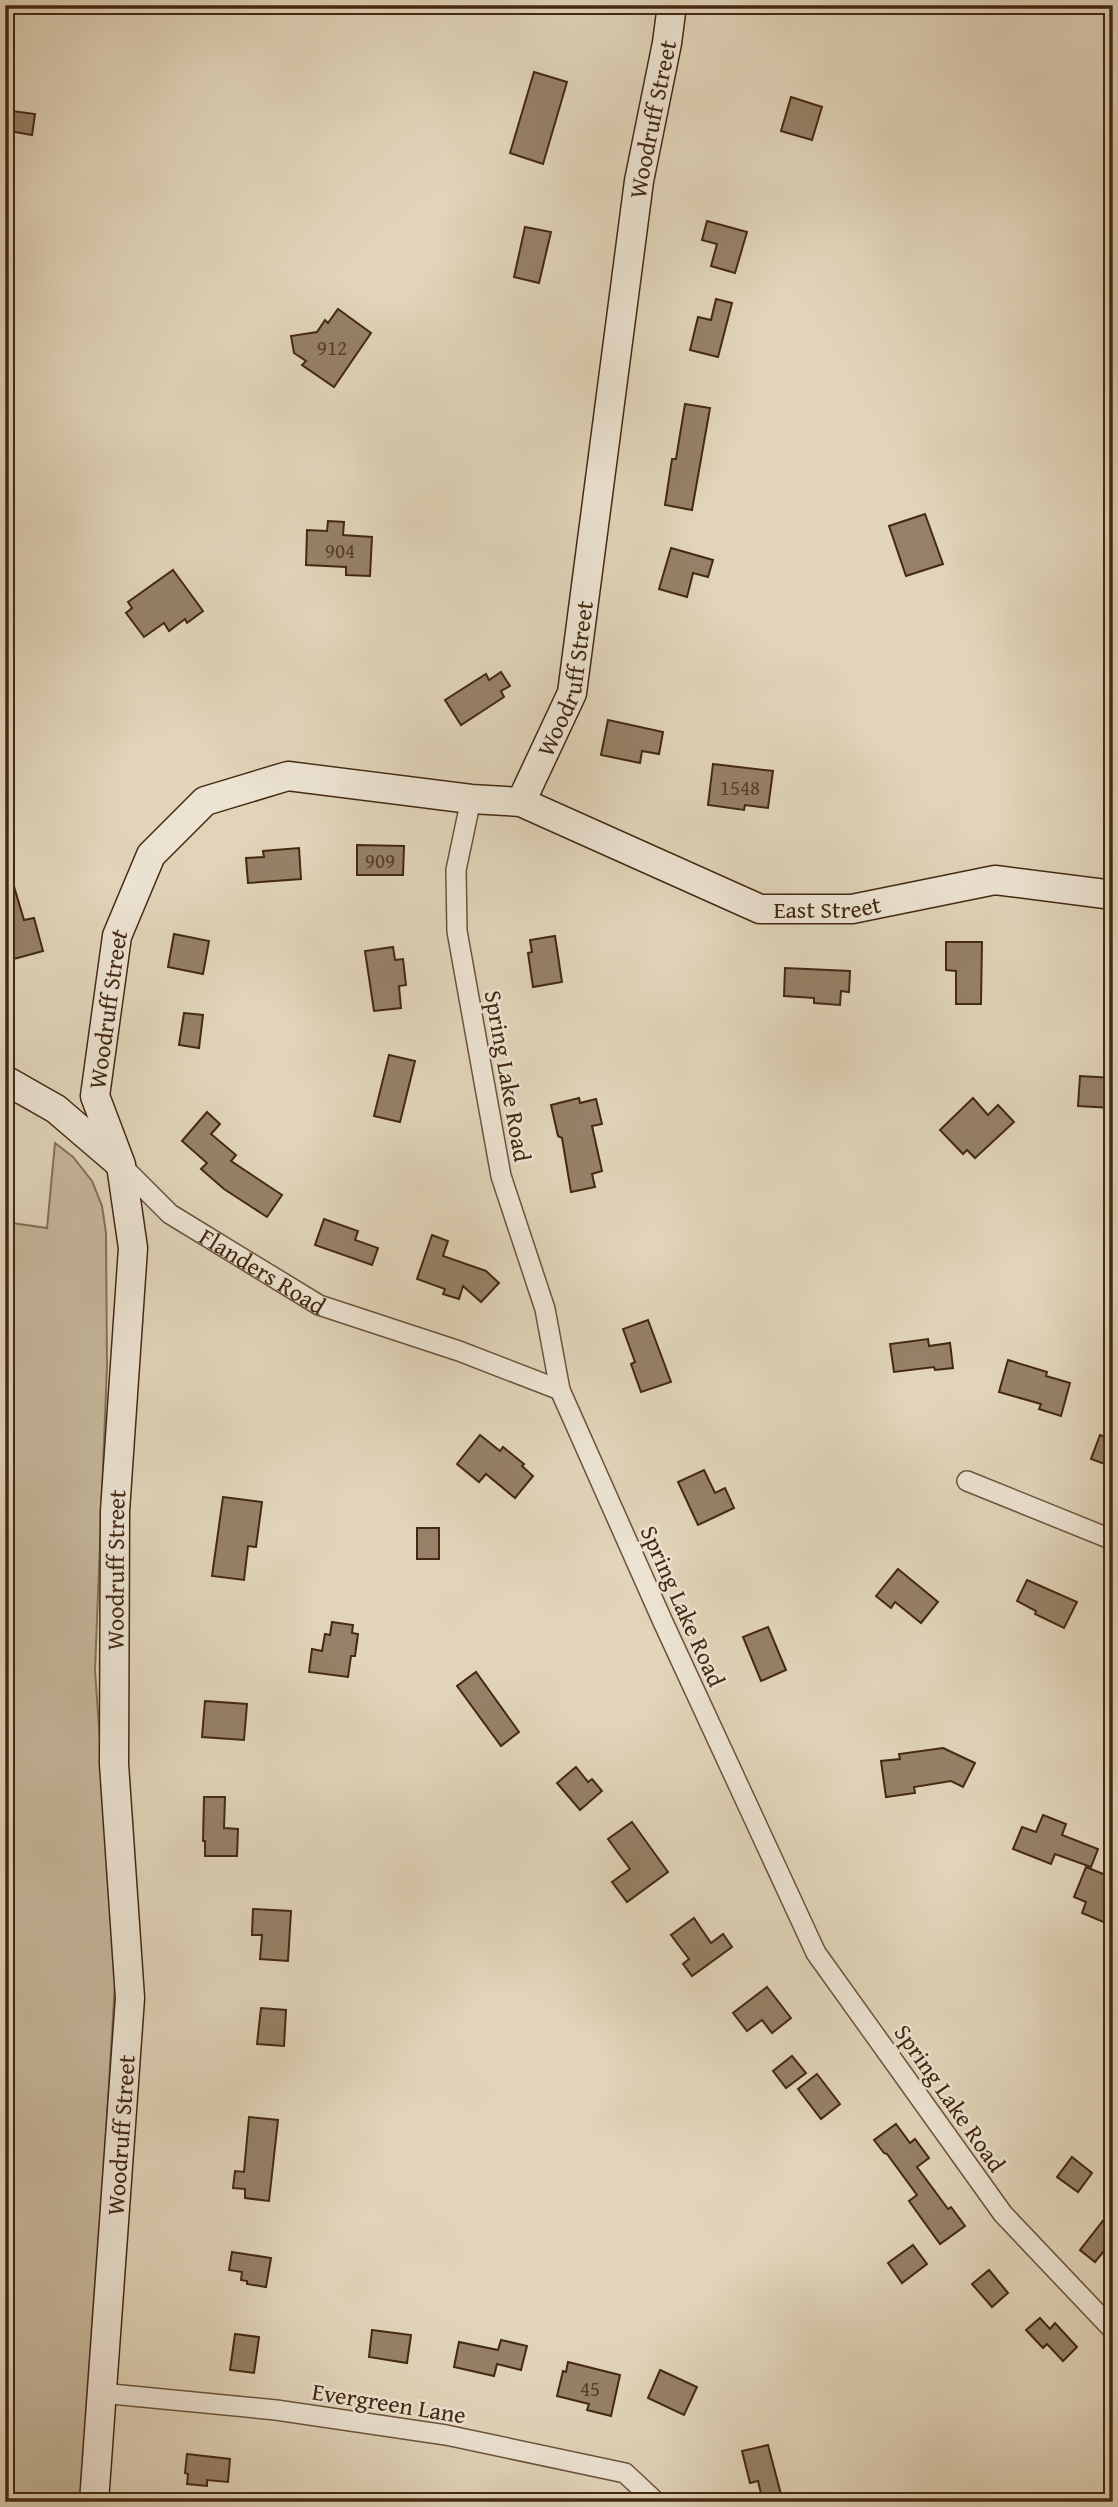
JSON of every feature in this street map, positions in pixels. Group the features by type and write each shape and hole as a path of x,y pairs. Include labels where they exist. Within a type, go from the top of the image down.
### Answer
{"street":[{"name":"Woodruff Street","path":"94,2502 130,1998 114,1764 115,1511 134,1248 121,1165 95,1096 117,936 151,855 205,801 288,776 471,799 521,802 572,693 639,181 672,5"},
{"name":"Spring Lake Road","path":"471,799 456,870 457,931 501,1176 545,1309 560,1390 663,1622 816,1952 1003,2214 1113,2330"},
{"name":"East Street","path":"521,802 760,909 852,909 995,880 1113,895"},
{"name":"Flanders Road","path":"5,1080 56,1109 121,1165 170,1214 318,1306 460,1351 560,1390"},
{"path":"967,1481 1113,1540"},
{"name":"Evergreen Lane","path":"101,2393 276,2410 446,2435 625,2473 656,2502"}],"shaded area":[{"path":"55,1143 73,1157 92,1181 102,1206 106,1233 107,1366 95,1671 116,1967 84,2502 5,2502 5,1222 47,1228"}],"building":[{"path":"534,72 567,82 543,164 510,153"},
{"path":"791,97 822,107 812,140 781,131"},
{"path":"12,111 35,114 32,135 9,131"},
{"path":"707,221 747,232 735,273 711,266 717,244 702,240"},
{"path":"525,227 551,232 539,283 514,277"},
{"path":"716,299 732,303 718,357 690,350 698,317 711,320"},
{"path":"338,309 371,333 334,387 302,365 306,361 294,353 291,336 317,332 325,320 328,323"},
{"path":"685,404 710,408 692,510 665,505"},
{"path":"925,514 943,564 906,576 889,526"},
{"path":"328,521 344,522 343,535 372,537 370,576 346,575 346,567 306,565 307,530 327,531"},
{"path":"671,548 713,560 708,577 693,573 687,597 659,589"},
{"path":"173,570 203,611 187,623 185,619 169,631 164,623 144,637 126,613 132,608 128,602"},
{"path":"501,672 510,686 501,691 504,697 461,725 445,700 486,674 489,680"},
{"path":"608,720 663,732 659,754 642,751 640,763 601,755"},
{"path":"713,764 773,771 768,808 745,805 744,810 708,805"},
{"path":"357,845 404,846 403,875 357,875"},
{"path":"299,848 301,879 248,883 246,858 264,857 263,851"},
{"path":"5,873 10,873 24,920 34,918 43,951 10,960 5,941"},
{"path":"174,934 209,941 203,974 168,967"},
{"path":"555,936 562,982 533,987 528,953 532,952 530,940"},
{"path":"946,942 982,942 981,1004 956,1004 956,971 946,970"},
{"path":"393,947 395,960 403,959 406,985 399,986 401,1008 374,1011 365,951"},
{"path":"785,968 850,971 849,992 841,991 840,1005 814,1003 814,998 784,996"},
{"path":"184,1013 203,1015 199,1048 179,1045"},
{"path":"389,1055 415,1061 400,1122 374,1116"},
{"path":"1080,1076 1113,1078 1113,1108 1078,1106"},
{"path":"579,1098 580,1103 596,1099 602,1124 592,1126 602,1171 592,1174 595,1187 571,1192 562,1138 558,1136 551,1105"},
{"path":"973,1098 988,1115 998,1105 1014,1122 975,1158 967,1150 963,1154 940,1130"},
{"path":"207,1112 220,1124 211,1134 236,1155 231,1161 282,1195 267,1217 224,1189 201,1169 207,1163 182,1141"},
{"path":"324,1219 358,1231 355,1240 378,1248 372,1265 315,1245"},
{"path":"432,1235 448,1241 443,1256 486,1271 499,1283 481,1302 463,1286 459,1299 443,1294 445,1289 417,1279"},
{"path":"648,1320 671,1382 641,1392 631,1364 635,1362 623,1329"},
{"path":"928,1339 929,1346 950,1343 953,1368 935,1370 934,1367 894,1372 890,1344"},
{"path":"1008,1360 1047,1372 1046,1376 1070,1383 1061,1416 1039,1409 1041,1404 999,1392"},
{"path":"480,1435 500,1451 503,1447 524,1464 522,1466 533,1476 515,1498 486,1474 479,1482 457,1464"},
{"path":"1100,1435 1113,1440 1113,1467 1091,1459"},
{"path":"704,1470 715,1493 725,1488 734,1508 698,1525 678,1482"},
{"path":"223,1497 262,1502 256,1547 248,1546 244,1580 212,1576"},
{"path":"417,1528 439,1528 439,1559 417,1559"},
{"path":"898,1569 938,1602 921,1623 895,1602 891,1608 876,1596"},
{"path":"1027,1580 1077,1602 1064,1628 1035,1614 1036,1611 1017,1601"},
{"path":"332,1622 353,1625 352,1633 358,1634 348,1677 309,1672 312,1649 322,1651 325,1634 330,1635"},
{"path":"768,1627 786,1670 761,1681 743,1637"},
{"path":"476,1672 519,1732 501,1746 457,1686"},
{"path":"205,1701 247,1704 244,1740 202,1737"},
{"path":"943,1748 975,1763 963,1787 951,1781 914,1787 915,1793 886,1797 881,1761 900,1759 899,1754"},
{"path":"576,1767 588,1782 592,1779 602,1791 580,1810 557,1783"},
{"path":"204,1797 225,1797 224,1828 238,1829 237,1856 205,1856"},
{"path":"1043,1815 1066,1824 1062,1835 1098,1849 1091,1867 1055,1854 1051,1864 1013,1849 1022,1827 1036,1832"},
{"path":"632,1822 668,1872 627,1902 612,1882 630,1869 608,1839"},
{"path":"1086,1867 1113,1878 1113,1926 1082,1913 1086,1902 1074,1897"},
{"path":"253,1909 291,1911 288,1961 260,1959 262,1935 252,1935"},
{"path":"694,1918 711,1943 723,1934 732,1947 692,1976 683,1964 689,1959 671,1935"},
{"path":"767,1987 791,2018 772,2033 762,2020 747,2031 733,2013"},
{"path":"261,2008 286,2010 284,2046 257,2044"},
{"path":"792,2056 806,2073 786,2088 773,2071"},
{"path":"817,2074 840,2104 821,2119 798,2089"},
{"path":"249,2117 278,2120 269,2201 245,2198 245,2189 233,2188 235,2171 244,2172"},
{"path":"896,2124 910,2143 915,2139 929,2158 917,2167 948,2209 951,2207 965,2226 940,2244 909,2201 917,2195 874,2140"},
{"path":"1072,2157 1092,2173 1078,2192 1057,2177"},
{"path":"1113,2208 1113,2240 1095,2262 1080,2250"},
{"path":"913,2245 927,2264 902,2283 888,2263"},
{"path":"232,2252 271,2258 266,2287 247,2284 247,2281 241,2280 242,2272 229,2270"},
{"path":"989,2270 1008,2293 992,2307 972,2284"},
{"path":"1040,2318 1050,2329 1055,2323 1077,2347 1063,2361 1047,2344 1043,2348 1026,2330"},
{"path":"372,2330 411,2335 407,2363 369,2357"},
{"path":"235,2334 259,2337 254,2373 230,2370"},
{"path":"501,2340 527,2346 521,2370 497,2364 494,2376 454,2367 459,2342 498,2350"},
{"path":"568,2362 620,2375 611,2416 587,2410 589,2404 557,2396"},
{"path":"660,2370 697,2387 684,2415 648,2398"},
{"path":"768,2445 783,2502 763,2502 758,2481 750,2483 742,2451"},
{"path":"187,2454 230,2459 228,2482 207,2480 207,2486 187,2484"}]}
